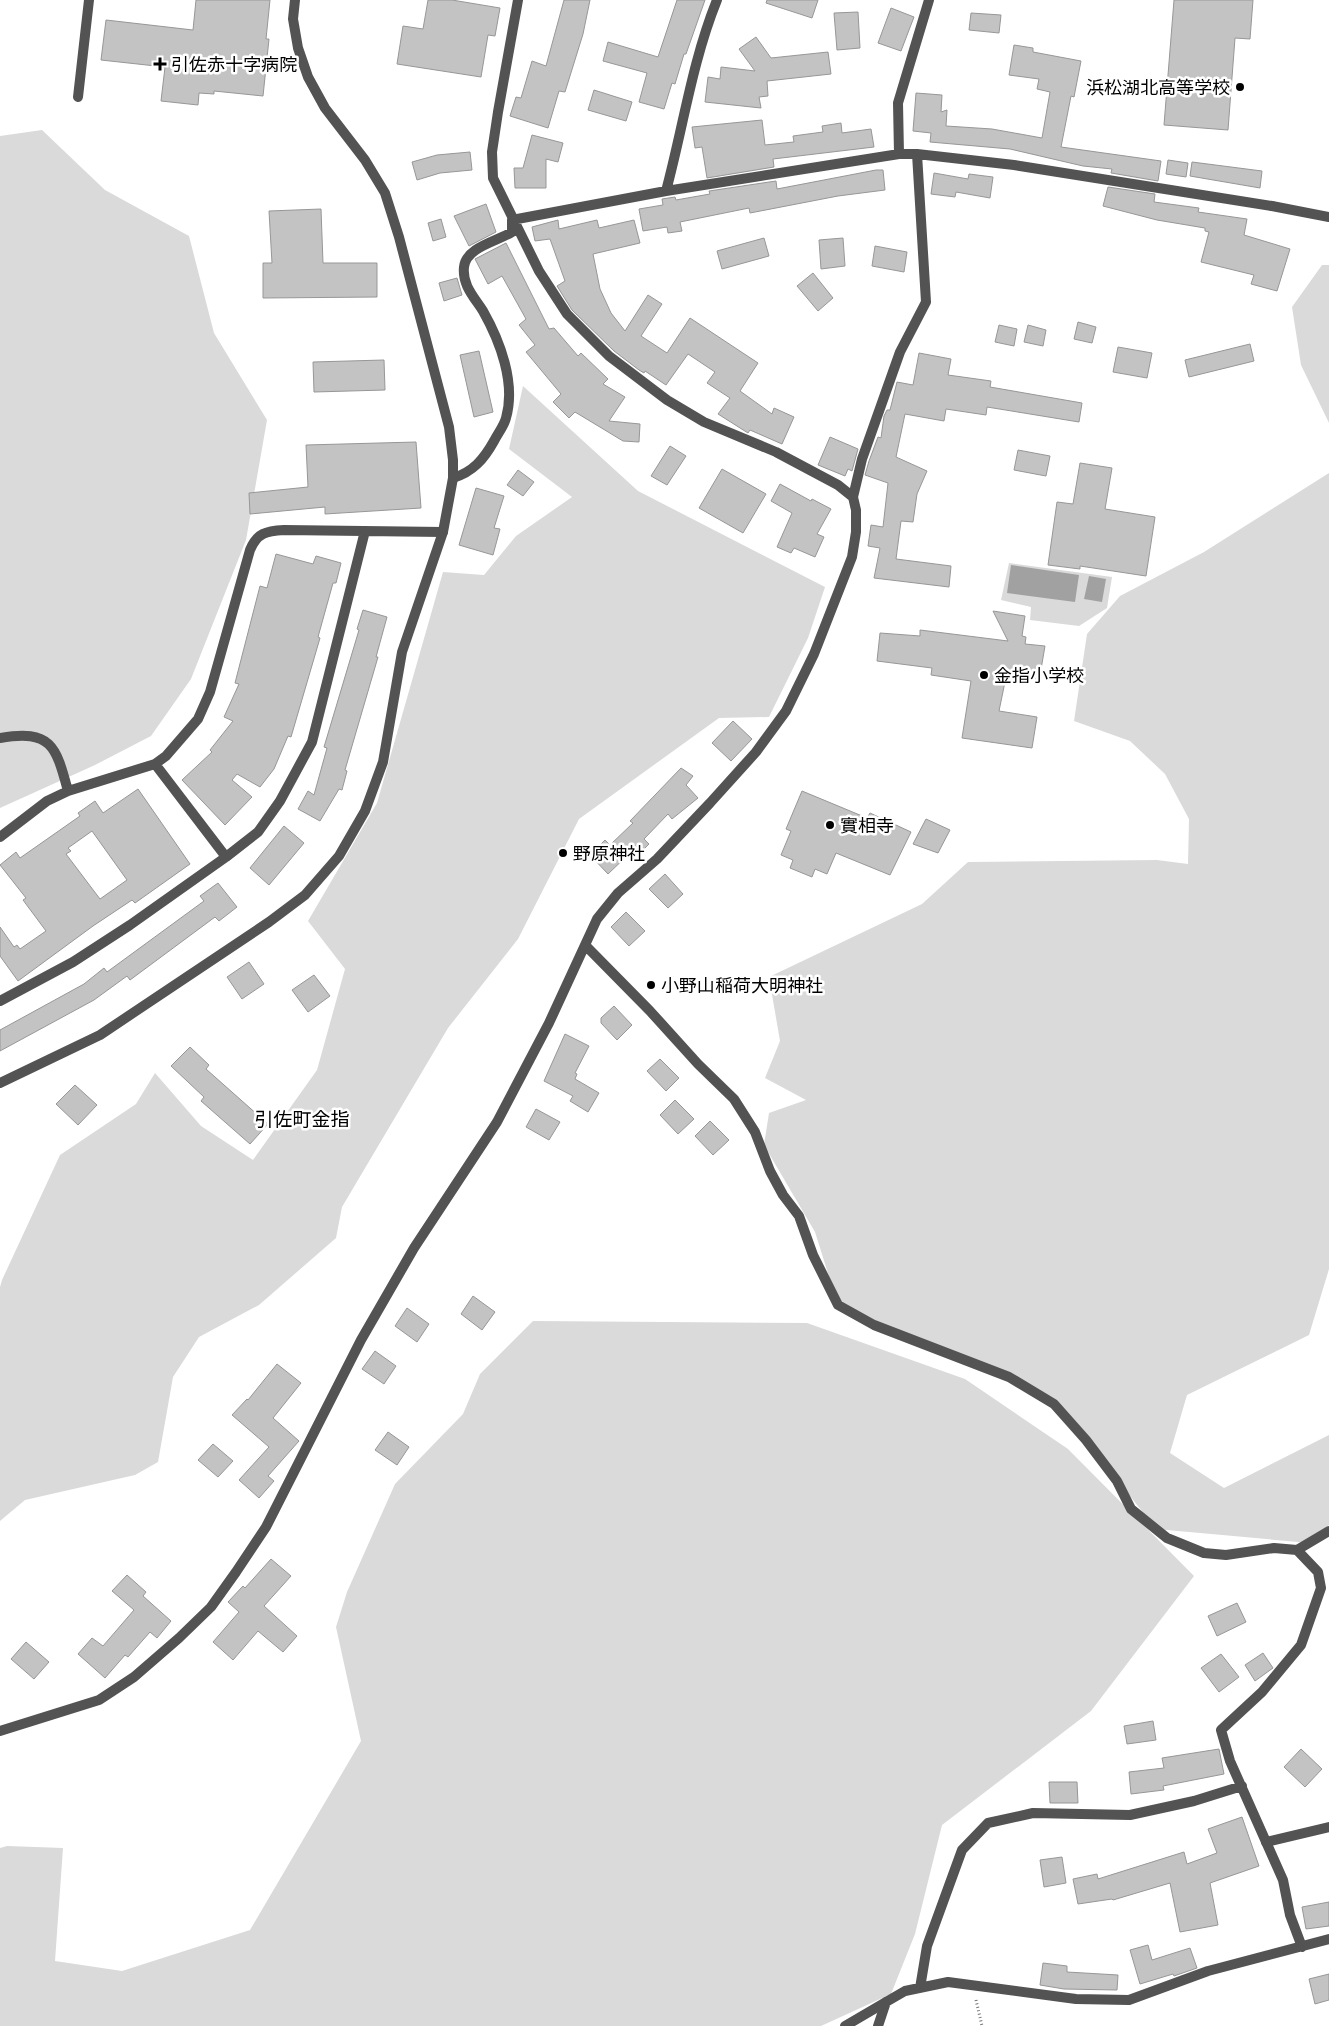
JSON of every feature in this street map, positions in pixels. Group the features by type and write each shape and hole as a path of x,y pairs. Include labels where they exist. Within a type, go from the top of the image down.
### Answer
{"street":[{"path":"78,97 90,0"},
{"path":"0,1083 100,1036 190,976 305,895 339,856 365,811 383,762 402,652 443,532 453,478 449,427 399,237 385,193 365,160 325,108 308,77 298,48 293,19 295,0"},
{"path":"518,0 492,152 493,178 512,220 539,271 567,314 609,356 667,400 704,422 776,452 838,485 853,497"},
{"path":"666,191 680,141 690,85 717,0"},
{"path":"899,154 898,103 929,0"},
{"path":"512,220 666,191 899,154 917,154 1014,165 1272,206 1329,217"},
{"path":"0,1731 98,1700 134,1677 211,1607 266,1526 357,1348 414,1248 497,1122 549,1023 597,919 618,893 657,859 710,803 756,752 786,711 814,654 852,557 856,532 856,510 853,497 862,459 900,352 926,302 917,154"},
{"path":"453,478 468,474 488,454 507,416 508,383 502,358 482,311 471,296 464,266 469,256 481,247 512,232 512,220"},
{"path":"0,837 46,801 68,791 155,764 166,756 198,719 210,692 250,550 258,536 267,531 284,530 443,532"},
{"path":"0,1001 73,962 226,857 258,832 280,801 312,742 365,531"},
{"path":"0,738 18,735 34,737 47,743 58,755 68,791"},
{"path":"155,764 226,857"},
{"path":"586,946 734,1099 754,1132 770,1171 783,1195 799,1216 813,1255 838,1305 874,1325 1009,1377 1054,1404 1086,1440 1117,1481 1131,1509 1167,1538 1204,1553 1226,1555 1274,1548 1297,1550 1329,1532"},
{"path":"1297,1550 1318,1572 1321,1588 1301,1645 1262,1692 1221,1730 1230,1761 1283,1880 1290,1915 1302,1947"},
{"path":"920,1988 927,1946 962,1850 988,1823 1032,1813 1130,1815 1194,1801 1242,1786"},
{"path":"1266,1842 1329,1827"},
{"path":"845,2026 905,1991 948,1982 1076,1999 1128,2000 1208,1971 1329,1939"},
{"path":"878,2026 886,2002"}],"path":[{"path":"973,1985 982,2026"}],"shaded area":[{"path":"42,130 105,190 189,236 214,333 267,420 246,540 191,679 151,736 95,765 0,808 0,136"},
{"path":"1322,265 1329,265 1329,423 1301,365 1292,307"},
{"path":"523,386 638,491 825,587 808,638 769,717 719,718 579,819 518,939 448,1028 342,1207 336,1238 259,1305 199,1337 173,1377 158,1462 135,1475 25,1500 0,1521 0,1287 60,1155 136,1104 155,1073 201,1126 253,1160 317,1070 345,969 308,921 377,803 443,572 484,575 516,536 572,497 509,449"},
{"path":"1329,473 1329,1269 1309,1335 1187,1395 1170,1453 1224,1488 1329,1435 1329,1525 1309,1543 1156,1529 1086,1440 1037,1394 838,1305 815,1232 764,1145 769,1113 806,1100 765,1078 780,1041 769,977 922,904 968,862 1157,860 1188,864 1189,819 1165,774 1130,741 1074,721 1087,634 1120,596 1204,552"},
{"path":"1009,563 1112,577 1107,608 1079,626 1030,620 1031,607 1001,600"},
{"path":"1011,565 1079,575 1075,602 1007,593"},
{"path":"1089,576 1106,579 1102,602 1084,599"},
{"path":"533,1321 807,1323 965,1379 1068,1449 1194,1576 1091,1711 942,1825 915,1934 891,1994 821,2026 0,2026 0,1848 7,1846 63,1848 55,1961 122,1971 250,1930 361,1741 336,1627 347,1592 395,1484 463,1414 480,1374"}],"building":[{"path":"196,0 270,0 266,39 269,39 263,96 214,91 214,94 199,93 198,105 161,101 165,67 101,60 106,20 193,30"},
{"path":"428,0 452,0 500,8 495,36 488,35 481,77 397,64 403,26 423,29"},
{"path":"564,0 590,0 583,34 565,92 559,91 548,128 510,116 516,97 521,98 532,61 546,66"},
{"path":"677,0 705,0 686,54 684,54 675,84 672,83 664,109 639,102 647,73 603,61 608,42 658,57"},
{"path":"767,0 818,0 812,18 766,3"},
{"path":"1174,0 1253,0 1250,39 1235,38 1228,130 1164,125"},
{"path":"891,8 914,17 901,51 878,43"},
{"path":"858,12 860,48 837,50 834,13"},
{"path":"971,13 1001,15 999,33 969,30"},
{"path":"756,37 771,58 828,52 831,74 767,81 768,96 759,97 761,108 705,102 708,77 720,79 721,67 755,71 739,49"},
{"path":"1014,45 1033,48 1033,52 1081,61 1074,97 1071,96 1061,147 1161,161 1158,181 1111,173 1112,169 1083,166 1010,149 930,142 931,133 913,131 916,93 942,95 941,112 947,110 946,126 992,129 1042,138 1050,92 1037,89 1039,79 1009,75"},
{"path":"594,90 632,102 626,121 588,110"},
{"path":"762,120 765,145 794,142 793,136 823,132 822,126 841,123 842,133 871,129 874,147 773,159 774,167 707,178 702,147 695,148 692,127"},
{"path":"532,135 563,143 558,162 546,159 546,188 515,188 514,168 523,168"},
{"path":"470,152 472,170 440,173 417,180 412,162 437,155"},
{"path":"1168,160 1188,163 1186,177 1166,174"},
{"path":"1192,162 1262,171 1260,188 1190,176"},
{"path":"883,170 885,190 838,196 750,213 749,208 680,222 682,231 668,233 667,227 643,231 639,209 663,205 662,199 675,197 676,200 710,194 709,191 776,181 777,189"},
{"path":"934,173 968,179 969,174 993,177 990,198 956,192 955,197 931,194"},
{"path":"1108,187 1155,194 1154,202 1199,208 1198,212 1247,219 1244,235 1290,249 1277,291 1251,284 1254,275 1201,262 1209,232 1205,231 1205,228 1157,220 1103,206"},
{"path":"486,204 496,232 469,246 454,216"},
{"path":"321,209 323,263 377,263 377,297 263,298 263,263 272,263 269,211"},
{"path":"441,219 446,237 433,241 428,223"},
{"path":"558,220 559,229 597,220 599,228 634,220 640,243 593,254 600,289 611,313 625,331 648,295 662,304 641,336 667,353 690,318 758,363 740,391 772,414 774,408 794,417 782,444 750,430 748,433 718,414 730,398 707,383 715,372 688,354 666,385 645,371 644,373 639,370 614,351 572,310 557,286 565,281 550,239 535,241 532,227"},
{"path":"764,238 769,256 722,269 717,251"},
{"path":"843,238 845,266 821,269 819,240"},
{"path":"506,243 549,329 554,328 578,356 581,353 608,379 603,384 625,397 609,421 640,424 639,442 623,441 575,412 569,418 553,402 561,394 526,352 535,345 519,325 526,319 502,276 488,284 475,259"},
{"path":"875,246 907,252 904,272 872,266"},
{"path":"813,273 833,298 818,311 797,286"},
{"path":"457,278 462,295 444,301 439,283"},
{"path":"1078,322 1096,327 1092,343 1074,339"},
{"path":"999,325 1017,329 1014,346 995,342"},
{"path":"1028,325 1046,330 1043,346 1024,342"},
{"path":"1250,344 1254,361 1189,377 1185,360"},
{"path":"1118,347 1152,353 1147,378 1113,372"},
{"path":"479,351 493,412 474,417 460,355"},
{"path":"919,353 951,359 948,375 991,381 990,387 1082,403 1079,422 987,407 986,415 946,409 944,421 905,414 896,457 927,471 917,494 913,522 901,521 896,559 951,566 949,587 874,578 880,548 868,546 871,525 883,527 888,483 865,475 878,437 881,438 884,416 887,410 890,410 897,382 913,385"},
{"path":"384,360 385,390 314,392 313,362"},
{"path":"830,437 858,449 852,471 848,469 845,476 818,465"},
{"path":"416,442 421,508 325,514 325,507 250,514 249,493 308,487 306,445"},
{"path":"670,446 686,456 667,485 651,476"},
{"path":"1018,450 1050,456 1046,476 1014,470"},
{"path":"1080,463 1112,468 1105,509 1155,517 1146,576 1080,566 1080,569 1048,565 1057,502 1073,504"},
{"path":"722,469 766,494 743,533 699,508"},
{"path":"518,470 534,482 523,496 507,485"},
{"path":"780,484 811,501 812,499 831,509 817,534 824,537 815,557 794,548 791,553 777,547 792,513 771,501"},
{"path":"476,488 504,496 494,528 500,529 493,555 459,545"},
{"path":"276,554 313,564 316,556 341,563 336,583 333,583 318,637 320,638 291,737 288,736 274,769 260,787 237,774 232,780 252,797 225,825 182,780 212,752 210,750 233,721 224,717 239,684 235,683 260,586 267,588"},
{"path":"363,610 387,617 376,657 378,657 345,770 347,771 342,790 339,789 320,821 298,809 308,791 314,795 327,748 324,747 359,630 357,629"},
{"path":"993,611 1025,616 1022,636 1026,637 1025,644 1045,646 1039,681 1006,677 999,711 1037,717 1032,748 962,738 971,681 931,675 932,668 877,661 880,633 920,636 920,630 1008,641"},
{"path":"733,721 752,739 731,761 712,743"},
{"path":"681,768 693,776 686,785 698,798 672,819 668,814 644,839 649,844 634,859 629,854 608,874 590,855 605,840 610,845 633,823 630,821"},
{"path":"138,789 190,864 135,903 132,900 93,926 18,981 0,956 0,927 14,947 17,945 20,949 46,931 23,900 26,898 0,865 16,852 20,858 80,816 78,813 95,801 103,813","holes":["92,831 127,880 100,899 66,854 71,851 68,848"]},
{"path":"802,791 867,818 870,813 911,832 890,875 836,853 827,874 815,869 812,877 790,868 793,860 781,855 791,831 786,829"},
{"path":"926,819 950,830 938,853 913,844"},
{"path":"284,826 304,843 269,885 250,868"},
{"path":"665,874 683,894 668,908 649,889"},
{"path":"218,883 237,907 219,921 215,917 130,980 127,976 94,1000 0,1051 0,1030 84,984 104,968 107,972 204,901 200,896"},
{"path":"626,912 645,931 629,946 611,927"},
{"path":"249,962 264,984 242,999 227,977"},
{"path":"314,975 330,996 308,1012 292,990"},
{"path":"614,1006 632,1025 617,1040 601,1023 601,1018"},
{"path":"565,1034 589,1046 575,1073 577,1074 575,1079 599,1093 588,1112 570,1101 573,1096 544,1081"},
{"path":"190,1047 209,1065 206,1069 268,1124 250,1144 201,1101 204,1097 171,1066"},
{"path":"660,1059 679,1078 666,1091 647,1071"},
{"path":"75,1085 97,1105 78,1125 56,1104"},
{"path":"675,1100 694,1119 678,1134 660,1115"},
{"path":"536,1109 560,1122 549,1140 526,1127"},
{"path":"710,1121 729,1140 713,1155 695,1136"},
{"path":"473,1296 495,1312 482,1330 461,1314"},
{"path":"407,1308 429,1324 417,1342 395,1326"},
{"path":"375,1351 396,1366 384,1384 362,1369"},
{"path":"277,1364 301,1383 273,1418 299,1441 268,1476 274,1481 259,1498 239,1480 269,1447 232,1415 248,1400"},
{"path":"388,1432 409,1447 397,1465 375,1450"},
{"path":"213,1444 233,1461 218,1477 198,1460"},
{"path":"271,1559 291,1576 264,1606 297,1636 283,1652 258,1631 233,1660 213,1642 239,1612 228,1602 243,1586 245,1588"},
{"path":"127,1575 146,1592 143,1596 171,1621 157,1638 150,1632 128,1657 125,1655 105,1678 78,1654 92,1638 103,1646 134,1610 112,1591"},
{"path":"1237,1603 1246,1622 1217,1636 1208,1616"},
{"path":"26,1642 49,1662 34,1679 11,1659"},
{"path":"1263,1653 1273,1668 1255,1681 1245,1665"},
{"path":"1221,1654 1239,1677 1219,1692 1201,1668"},
{"path":"1153,1721 1156,1740 1127,1744 1124,1726"},
{"path":"1219,1749 1224,1774 1163,1786 1164,1790 1131,1794 1129,1772 1164,1768 1162,1758"},
{"path":"1301,1749 1322,1769 1305,1787 1284,1767"},
{"path":"1049,1782 1077,1782 1078,1803 1050,1803"},
{"path":"1242,1817 1259,1866 1210,1883 1218,1925 1180,1932 1170,1883 1113,1900 1078,1904 1073,1879 1097,1874 1098,1879 1184,1852 1187,1864 1217,1853 1208,1829"},
{"path":"1062,1857 1066,1883 1044,1887 1040,1860"},
{"path":"1329,1902 1329,1926 1306,1929 1302,1907"},
{"path":"1148,1945 1152,1960 1190,1948 1197,1968 1140,1984 1130,1950"},
{"path":"1043,1963 1067,1966 1067,1972 1118,1975 1117,1990 1064,1989 1040,1985"},
{"path":"1329,1974 1329,2000 1315,2004 1309,1979"}],"place":[{"name":"引佐赤十字病院","path":"160,64"},
{"name":"浜松湖北高等学校","path":"1240,87"},
{"name":"金指小学校","path":"984,675"},
{"name":"實相寺","path":"830,825"},
{"name":"野原神社","path":"563,853"},
{"name":"小野山稲荷大明神社","path":"651,985"}],"district":[{"name":"引佐町金指","path":"302,1119"}]}
